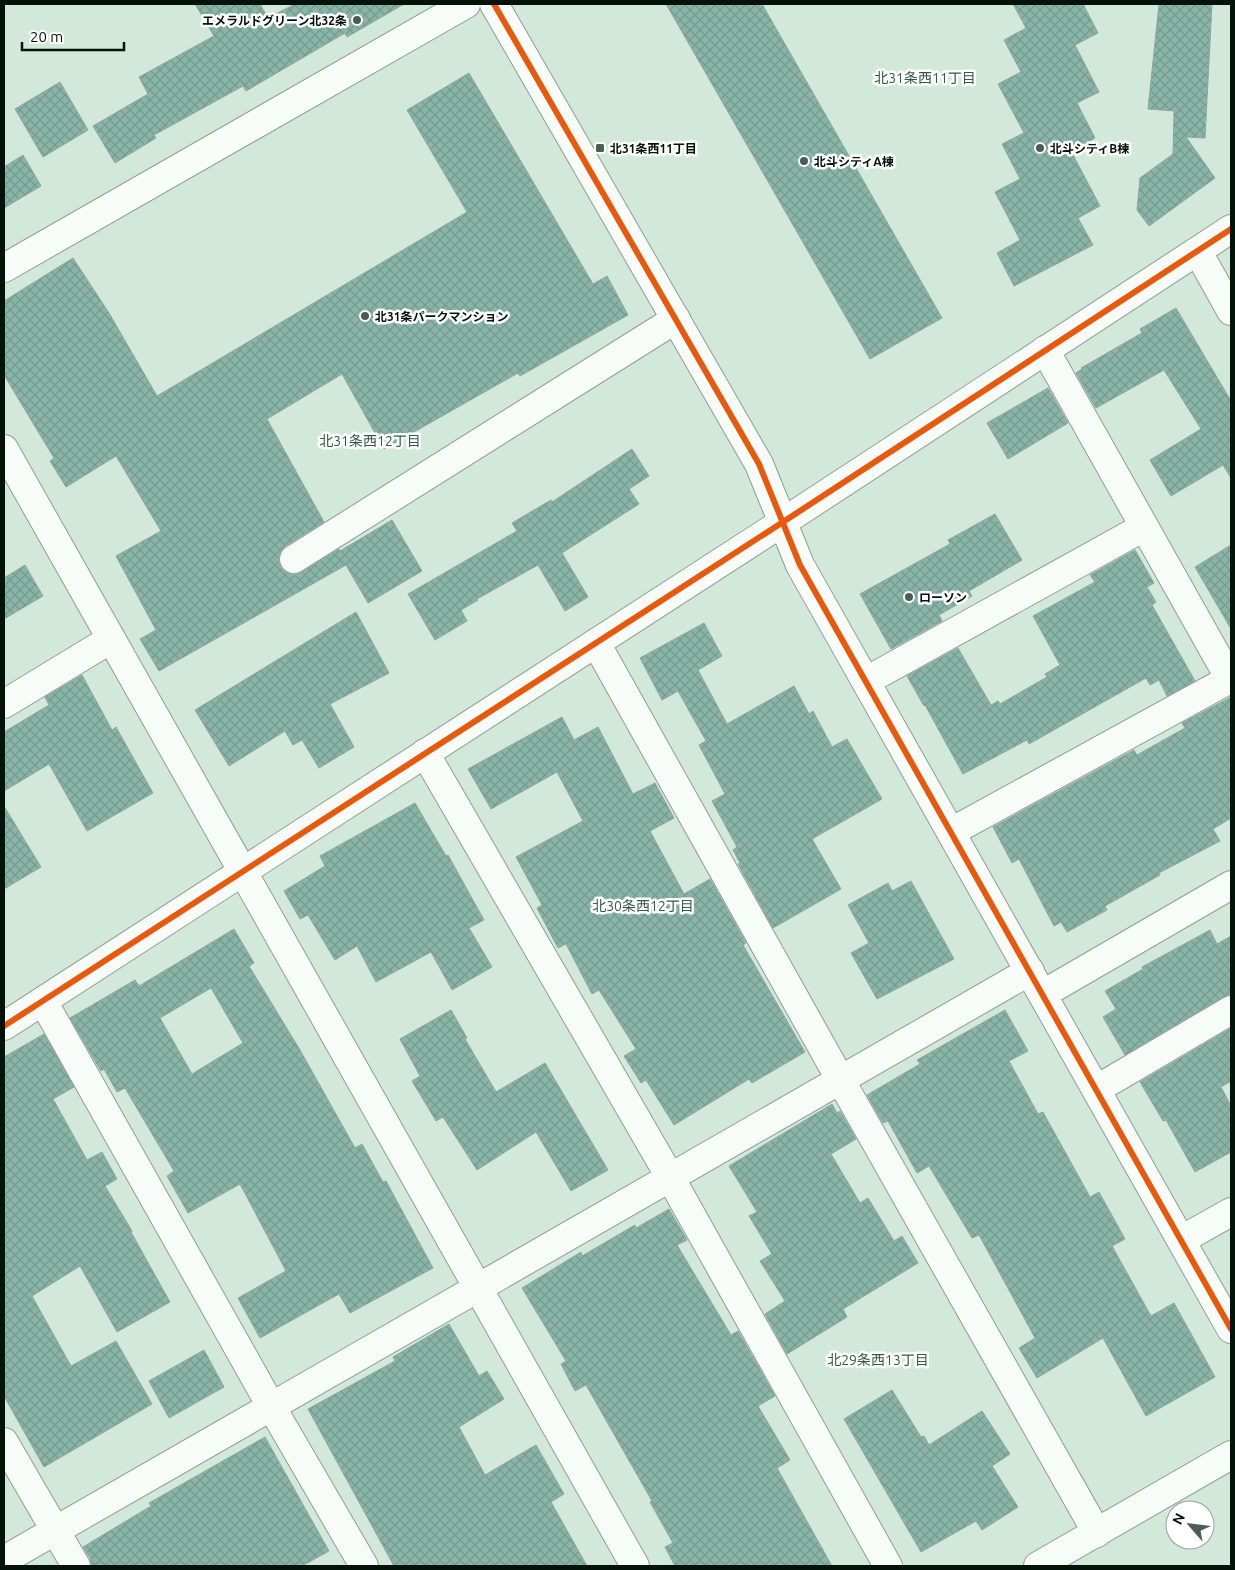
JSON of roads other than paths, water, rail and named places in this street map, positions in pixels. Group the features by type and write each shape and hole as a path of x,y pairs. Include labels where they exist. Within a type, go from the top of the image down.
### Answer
{"street":[{"path":"4,268 466,4"},
{"path":"494,4 758,464 800,565 1231,1329"},
{"path":"4,1026 783,522 1231,229"},
{"path":"1198,252 1231,311"},
{"path":"294,559 676,319"},
{"path":"951,832 1231,680 1045,350"},
{"path":"6,457 111,639 635,1566"},
{"path":"866,681 1144,527"},
{"path":"4,704 111,639"},
{"path":"596,642 840,1080 1097,1533"},
{"path":"425,753 670,1177 888,1566"},
{"path":"4,1560 840,1080 1231,885"},
{"path":"43,1001 271,1406 364,1566"},
{"path":"1097,1089 1231,1010"},
{"path":"1181,1240 1231,1212"},
{"path":"4,1442 76,1566"},
{"path":"1038,1566 1231,1455"}],"place":[{"name":"エメラルドグリーン北32条","path":"357,20"},
{"name":"北31条西11丁目","path":"600,148"},
{"name":"北斗シティB棟","path":"1040,148"},
{"name":"北斗シティA棟","path":"804,161"},
{"name":"北31条パークマンション","path":"365,316"},
{"name":"ローソン","path":"909,597"}],"district":[{"name":"北31条西11丁目","path":"925,78"},
{"name":"北31条西12丁目","path":"370,441"},
{"name":"北30条西12丁目","path":"643,906"},
{"name":"北29条西13丁目","path":"878,1360"}]}
